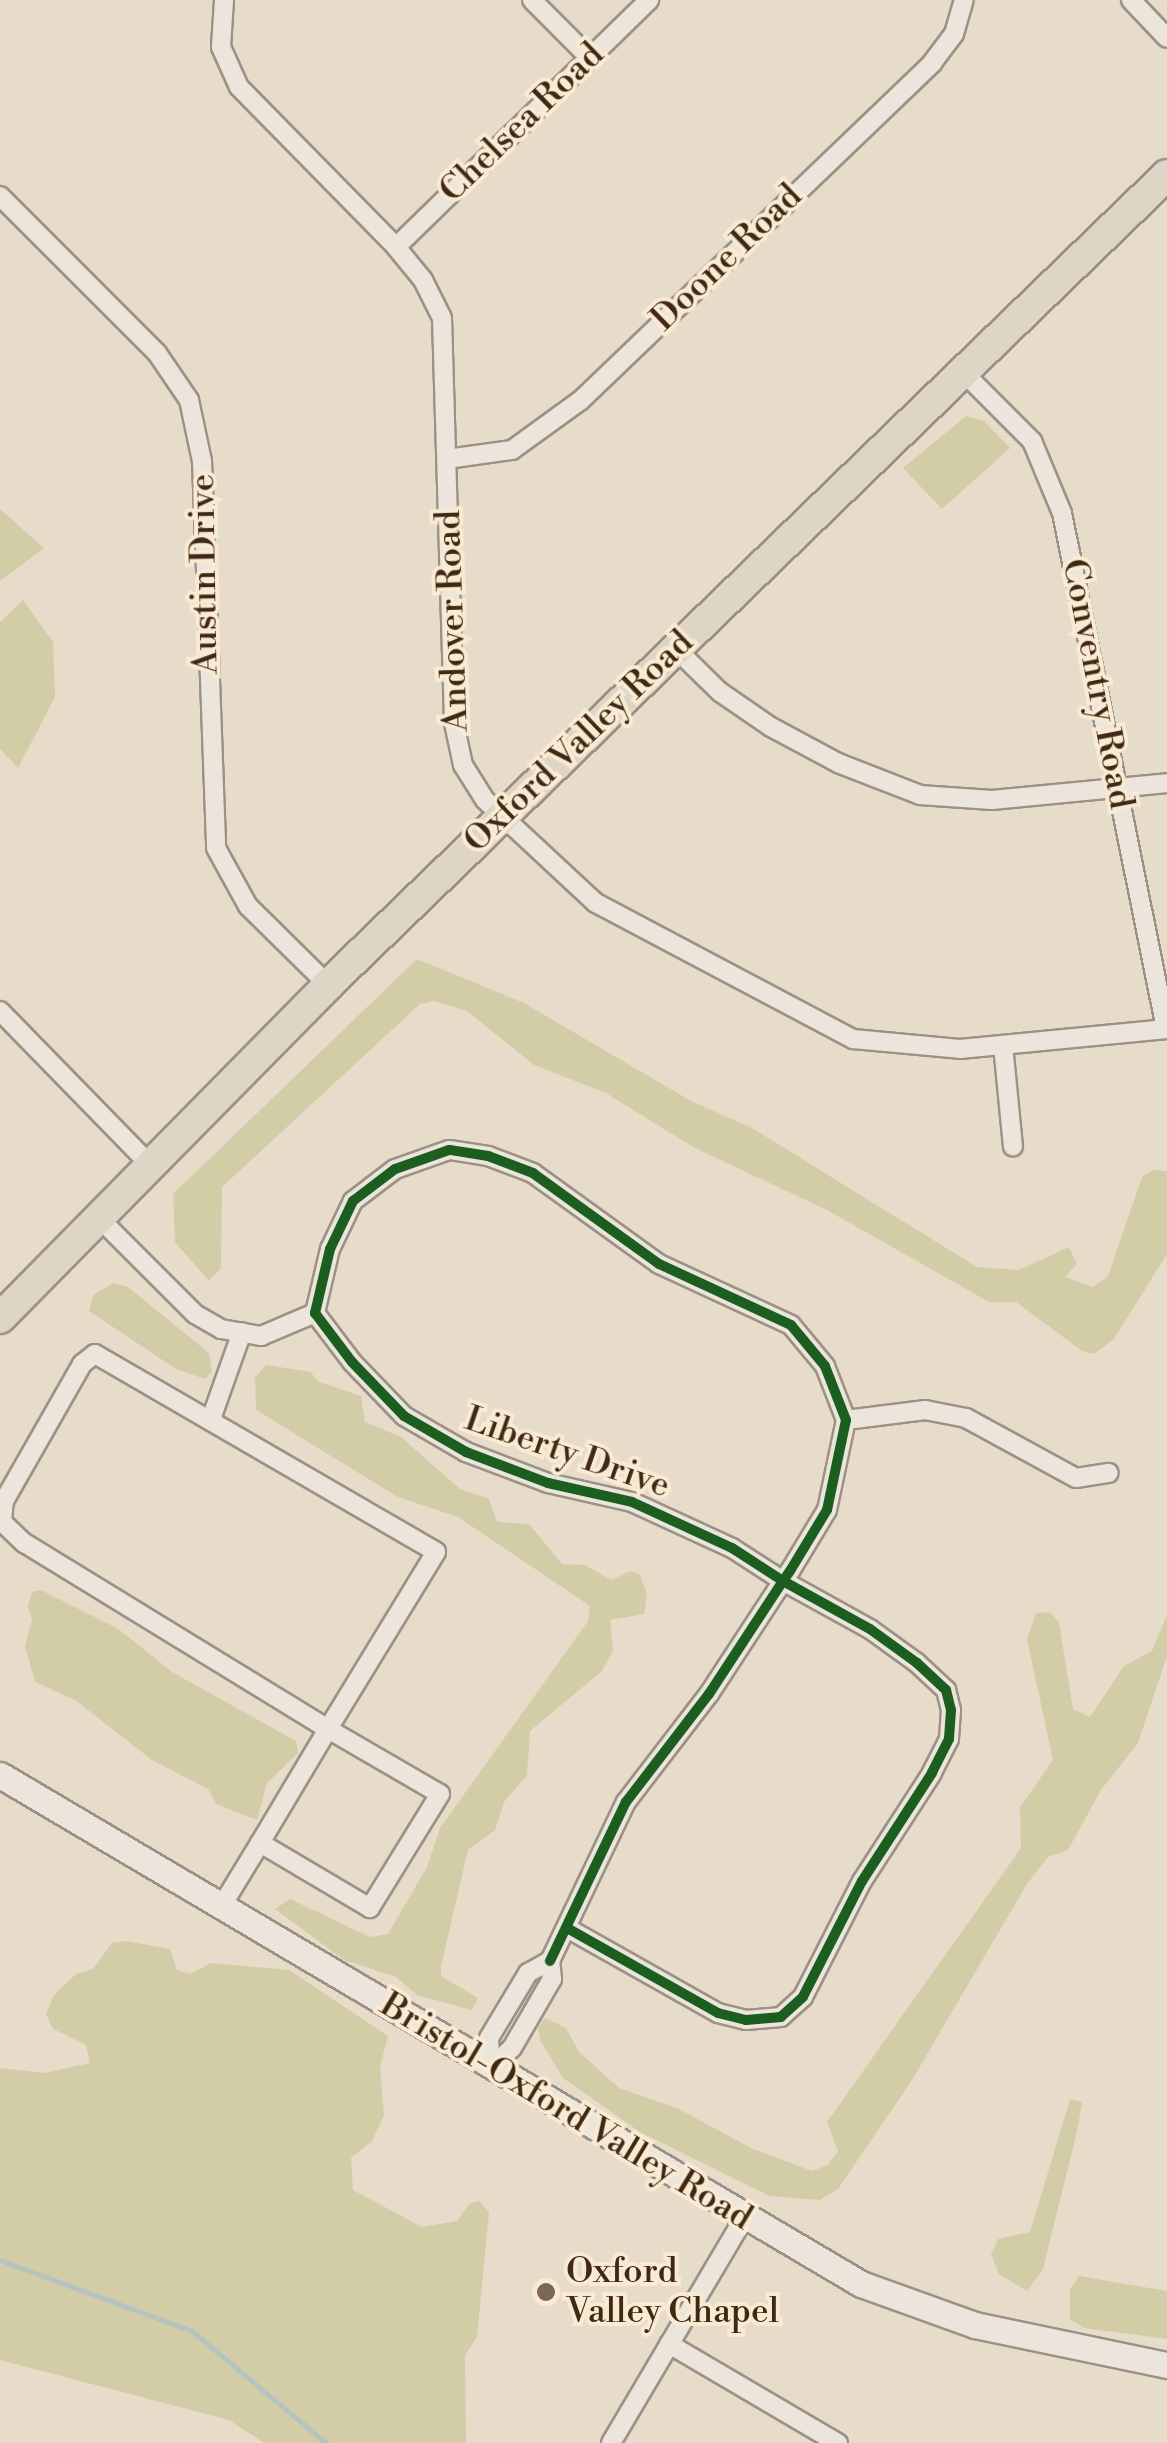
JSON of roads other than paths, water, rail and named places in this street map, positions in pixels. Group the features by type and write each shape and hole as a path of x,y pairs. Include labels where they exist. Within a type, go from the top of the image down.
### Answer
{"main road":[{"name":"Oxford Valley Road","path":"0,1318 328,985 1167,176"},
{"name":"Bristol-Oxford Valley Road","path":"0,1774 849,2278 916,2306 1016,2336 1167,2365"}],"street":[{"name":"Andover Road","path":"224,0 222,48 239,87 396,247 424,280 442,318 457,745 469,778 501,816 596,903 810,1021 880,1046 1003,1045 1167,1029"},
{"path":"532,0 589,58"},
{"name":"Chelsea Road","path":"396,247 649,0"},
{"name":"Doone Road","path":"447,459 512,450 555,422 932,63 954,34 964,0"},
{"path":"1131,0 1167,38"},
{"name":"Austin Drive","path":"0,196 156,353 190,400 202,461 216,848 248,906 328,985"},
{"name":"Conventry Road","path":"963,372 1010,414 1051,477 1167,1029"},
{"path":"675,648 744,710 838,763 908,791 992,800 1167,783"},
{"path":"0,1011 151,1166"},
{"path":"1003,1045 1013,1148"},
{"path":"99,1218 195,1314 261,1336 316,1313 330,1249 353,1200 396,1170 449,1150 488,1156 533,1173 659,1264 790,1325 825,1366 846,1420 827,1510 783,1582 626,1802 569,1929 550,1961 528,1973 490,2038 491,2068"},
{"name":"Liberty Drive","path":"316,1313 404,1416 466,1452 646,1508 732,1548 918,1662 946,1690 951,1710 948,1739 932,1774 862,1880 803,1996 781,2017 764,2021 718,2014 569,1929"},
{"path":"211,1419 242,1332"},
{"path":"221,1907 260,1842 328,1729 436,1552 95,1354 82,1364 4,1501 2,1522 24,1543 328,1729 440,1794 370,1908 260,1842"},
{"path":"846,1420 925,1410 966,1418 1076,1478 1109,1473"},
{"path":"610,2443 744,2218"},
{"path":"668,2344 838,2443"}],"waterway":[{"path":"0,2260 192,2331 326,2443"}],"place":[{"name":"Oxford Valley Chapel","path":"546,2292"}]}
